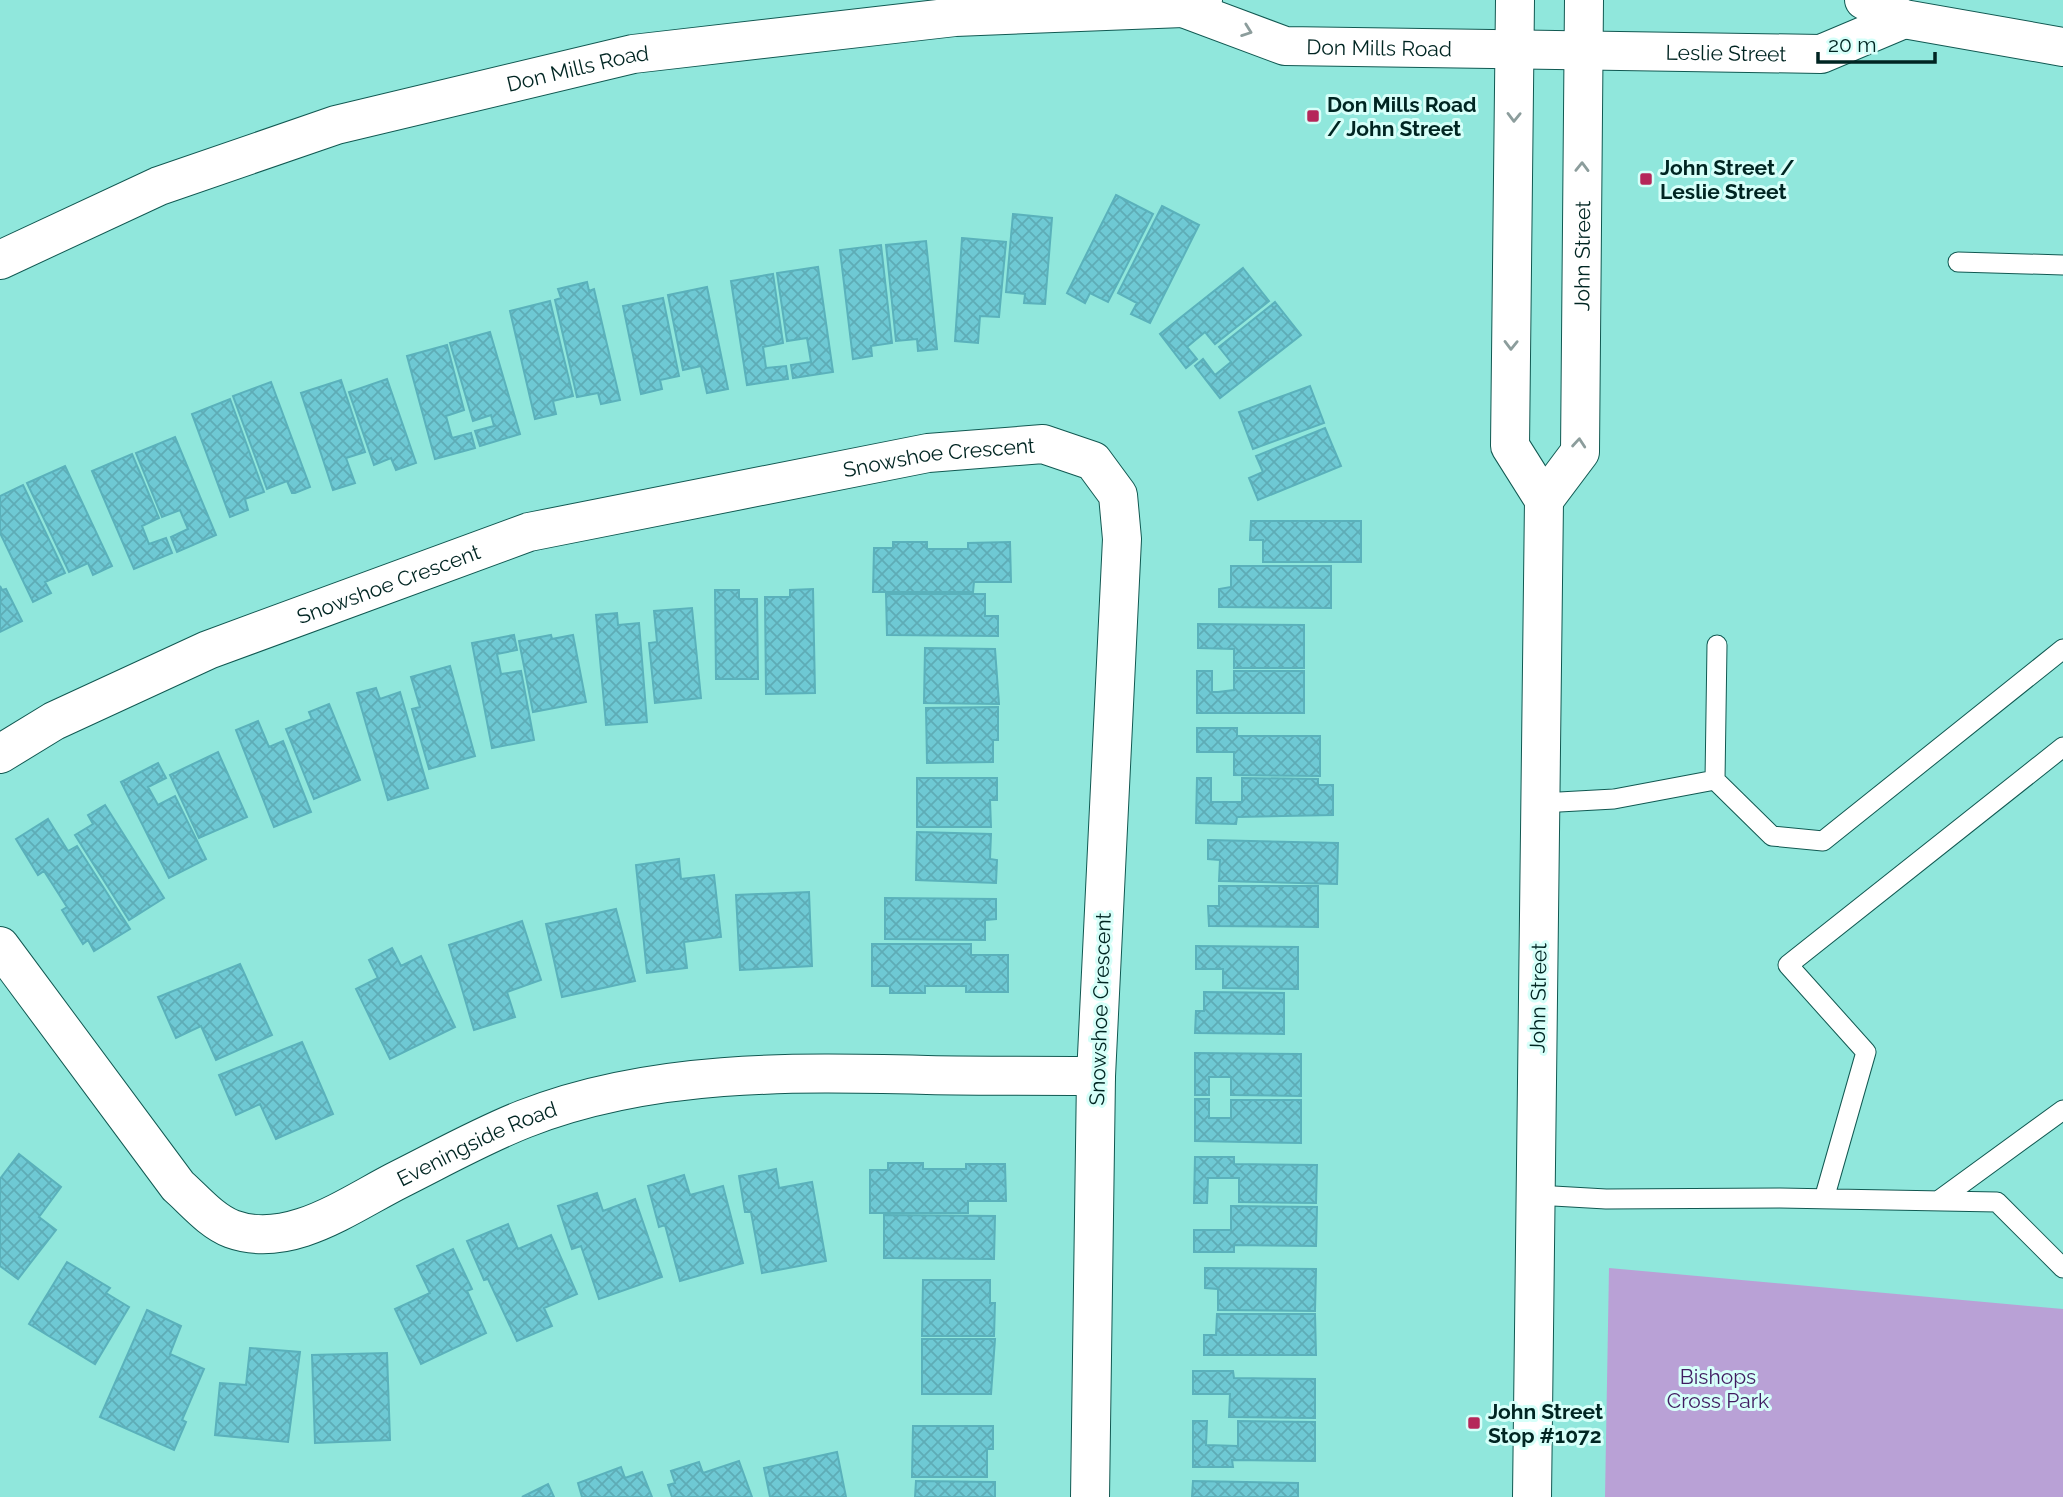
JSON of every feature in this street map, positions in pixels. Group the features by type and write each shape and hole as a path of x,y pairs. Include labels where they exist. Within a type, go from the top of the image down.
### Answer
{"main road":[{"path":"1516,0 1510,446 1544,500"},
{"name":"John Street","path":"1532,1497 1544,500 1580,453 1584,0"},
{"path":"1864,0 1904,19 2063,47"},
{"name":"Don Mills Road","path":"0,260 159,187 310,133 633,54 956,17 1193,4 1285,46 1584,50"},
{"name":"Leslie Street","path":"1584,50 1821,54 1904,19"},
{"name":"Snowshoe Crescent","path":"0,754 54,721 208,650 529,532 928,453 1043,444 1093,461 1118,495 1122,540 1096,1076 1090,1497"},
{"name":"Eveningside Road","path":"0,946 178,1185 211,1215 231,1228 266,1234 300,1228 343,1211 397,1181 524,1119 628,1087 724,1077 837,1073 1096,1076"}],"lane":[{"path":"1958,262 2063,265"},
{"path":"1717,645 1715,780 1772,836 1823,841 2063,649"},
{"path":"1824,1199 1866,1052 1788,965 2063,747"},
{"path":"1541,803 1614,799 1715,780"},
{"path":"1938,1201 2063,1110"},
{"path":"1536,1195 1606,1199 1997,1202 2063,1268"}],"green space":[{"name":"Bishops Cross Park","path":"1609,1268 2063,1309 2063,1497 1605,1497"}],"building":[{"path":"1116,195 1153,214 1108,302 1090,293 1085,303 1067,293"},
{"path":"1162,206 1199,225 1150,323 1131,314 1137,303 1118,293"},
{"path":"1013,214 1052,218 1045,304 1024,303 1025,294 1006,292"},
{"path":"962,238 1006,242 999,317 980,316 978,343 955,341"},
{"path":"926,241 937,349 918,351 917,339 896,341 886,245"},
{"path":"881,245 892,343 871,346 872,356 853,359 840,250"},
{"path":"818,267 833,372 793,378 791,365 811,362 807,338 787,341 777,273"},
{"path":"1243,268 1269,301 1215,344 1205,332 1187,347 1197,359 1186,368 1160,334"},
{"path":"773,274 783,343 763,347 766,368 786,366 788,379 747,385 731,281"},
{"path":"587,282 589,291 594,289 620,400 601,404 598,393 577,397 555,300 561,298 558,289"},
{"path":"707,287 728,389 707,393 701,366 683,370 668,295"},
{"path":"663,298 679,376 660,380 662,389 641,394 623,306"},
{"path":"550,301 573,396 553,401 556,414 535,419 510,311"},
{"path":"1275,302 1301,335 1220,398 1195,366 1203,359 1215,375 1231,362 1219,347"},
{"path":"490,332 520,434 480,446 475,431 494,426 491,415 473,421 450,343"},
{"path":"447,345 464,410 446,416 452,438 471,433 475,448 435,459 407,356"},
{"path":"387,379 416,463 396,470 391,458 374,465 349,392"},
{"path":"341,380 365,452 346,458 355,483 333,490 301,393"},
{"path":"271,382 310,487 295,493 292,493 287,481 267,489 233,396"},
{"path":"1310,386 1324,423 1253,449 1239,412"},
{"path":"230,399 264,492 245,499 248,510 230,517 192,414"},
{"path":"1325,428 1341,466 1258,500 1249,478 1263,472 1256,456"},
{"path":"175,437 216,535 177,552 171,537 188,529 180,510 162,517 136,453"},
{"path":"132,454 159,518 142,526 149,544 166,538 172,553 134,569 92,471"},
{"path":"65,466 112,566 93,575 88,563 69,572 27,483"},
{"path":"23,485 65,573 45,582 51,593 33,602 0,533 0,496"},
{"path":"1251,521 1361,521 1361,562 1263,562 1263,540 1250,540"},
{"path":"893,542 927,542 927,549 968,549 968,543 1010,542 1011,582 974,582 973,592 873,592 874,548 893,548"},
{"path":"1231,566 1331,566 1331,608 1219,607 1219,589 1231,587"},
{"path":"0,586 2,590 6,589 22,621 0,632"},
{"path":"813,589 815,693 766,694 765,597 790,597 790,590"},
{"path":"715,590 739,590 739,599 757,599 758,679 716,679"},
{"path":"886,594 985,594 985,616 998,616 998,636 887,635"},
{"path":"692,608 701,698 655,703 649,643 657,642 654,611"},
{"path":"617,613 618,625 639,623 647,722 606,725 596,615"},
{"path":"1198,624 1304,625 1304,668 1234,668 1234,649 1198,648"},
{"path":"514,635 517,650 497,654 501,674 521,671 534,740 492,748 472,643"},
{"path":"551,635 552,639 573,635 586,702 533,712 519,641"},
{"path":"925,648 995,649 999,704 924,703"},
{"path":"450,666 475,756 429,769 412,709 420,707 411,677"},
{"path":"1197,671 1212,671 1212,692 1218,692 1234,690 1234,671 1304,671 1304,713 1197,713"},
{"path":"376,688 380,699 400,692 428,788 388,800 357,693"},
{"path":"329,704 360,780 314,799 286,729 312,719 309,712"},
{"path":"998,707 998,740 993,740 993,762 927,763 926,708"},
{"path":"258,721 269,747 283,741 311,812 274,827 236,730"},
{"path":"1197,728 1237,728 1237,736 1320,736 1320,776 1234,775 1234,752 1197,752"},
{"path":"218,752 247,817 199,838 170,775"},
{"path":"158,763 166,778 148,787 158,805 175,796 206,859 169,878 121,782"},
{"path":"917,778 997,778 997,800 990,800 991,827 917,827"},
{"path":"1197,778 1211,778 1211,802 1242,802 1242,778 1318,779 1318,785 1333,785 1333,815 1237,817 1236,824 1196,823"},
{"path":"105,805 164,898 129,920 75,835 93,824 88,815"},
{"path":"48,819 68,851 77,846 130,929 94,951 88,940 83,944 62,910 67,907 44,871 38,875 16,839"},
{"path":"917,832 991,834 990,859 997,860 996,883 916,880"},
{"path":"1208,840 1338,843 1337,884 1219,881 1220,860 1208,859"},
{"path":"679,859 681,879 714,875 721,937 684,942 687,968 647,973 636,865"},
{"path":"1219,886 1318,886 1318,927 1209,926 1208,906 1219,906"},
{"path":"809,892 812,966 740,970 736,895"},
{"path":"885,898 996,899 996,919 985,920 985,940 885,939"},
{"path":"616,909 635,981 562,997 546,924"},
{"path":"522,921 541,980 507,992 515,1017 474,1030 449,945"},
{"path":"872,944 971,944 971,955 1008,955 1008,992 966,992 966,986 925,986 925,993 890,993 890,986 872,986"},
{"path":"1196,946 1298,947 1298,989 1223,988 1223,969 1196,969"},
{"path":"392,948 401,966 421,956 455,1027 390,1059 356,989 378,978 369,960"},
{"path":"240,964 272,1035 216,1060 201,1026 176,1038 158,997"},
{"path":"1204,992 1284,993 1284,1034 1195,1033 1196,1011 1204,1011"},
{"path":"302,1042 333,1114 276,1139 260,1104 236,1115 219,1075"},
{"path":"1195,1053 1301,1054 1301,1096 1231,1095 1231,1077 1209,1077 1209,1095 1195,1095"},
{"path":"1195,1099 1209,1099 1209,1118 1231,1118 1231,1100 1301,1100 1301,1143 1195,1141"},
{"path":"19,1154 61,1187 39,1217 56,1230 18,1279 0,1266 0,1179"},
{"path":"1195,1157 1234,1157 1234,1164 1317,1165 1316,1203 1239,1202 1239,1178 1208,1178 1207,1203 1194,1203"},
{"path":"888,1163 923,1163 923,1169 966,1169 966,1164 1005,1164 1006,1201 968,1201 968,1213 870,1213 870,1170 888,1170"},
{"path":"776,1169 779,1188 812,1182 826,1261 762,1273 751,1212 745,1212 739,1176"},
{"path":"684,1175 690,1195 723,1186 743,1263 680,1281 665,1225 659,1227 648,1186"},
{"path":"597,1193 603,1211 635,1199 662,1277 599,1299 581,1246 572,1249 558,1206"},
{"path":"1231,1206 1317,1207 1316,1246 1234,1245 1234,1252 1194,1252 1194,1230 1231,1230"},
{"path":"884,1215 995,1216 994,1259 884,1258"},
{"path":"508,1224 518,1249 551,1235 577,1294 544,1308 552,1326 517,1341 488,1279 484,1280 467,1241"},
{"path":"453,1249 472,1289 467,1291 486,1333 421,1364 395,1309 430,1293 417,1266"},
{"path":"67,1262 110,1288 106,1293 129,1307 95,1364 29,1324"},
{"path":"1205,1268 1316,1269 1315,1311 1218,1310 1218,1289 1205,1288"},
{"path":"923,1280 990,1280 990,1303 995,1303 994,1336 922,1336"},
{"path":"147,1310 181,1326 170,1354 204,1369 182,1420 186,1422 174,1450 100,1417"},
{"path":"1217,1314 1315,1314 1316,1355 1204,1355 1204,1335 1216,1335"},
{"path":"922,1339 995,1339 991,1394 922,1394"},
{"path":"250,1348 300,1352 288,1442 215,1435 220,1383 246,1385"},
{"path":"387,1353 390,1440 315,1443 312,1355"},
{"path":"1193,1371 1233,1371 1234,1378 1315,1379 1315,1418 1229,1417 1230,1394 1193,1394"},
{"path":"1193,1421 1207,1421 1206,1445 1238,1446 1238,1421 1315,1422 1315,1461 1232,1460 1233,1467 1193,1467"},
{"path":"913,1426 993,1426 993,1449 987,1449 987,1477 912,1477"},
{"path":"837,1452 846,1497 770,1497 764,1468"},
{"path":"739,1461 752,1497 672,1497 668,1485 675,1483 671,1471 699,1462 703,1473"},
{"path":"621,1467 625,1478 642,1472 652,1497 582,1497 578,1483"},
{"path":"916,1481 995,1482 995,1497 915,1497"},
{"path":"1193,1481 1298,1483 1298,1497 1192,1497"},
{"path":"548,1484 554,1497 522,1497"}],"place":[{"name":"Don Mills Road / John Street","path":"1313,116"},
{"name":"John Street / Leslie Street","path":"1646,179"},
{"name":"John Street Stop #1072","path":"1474,1423"}]}
